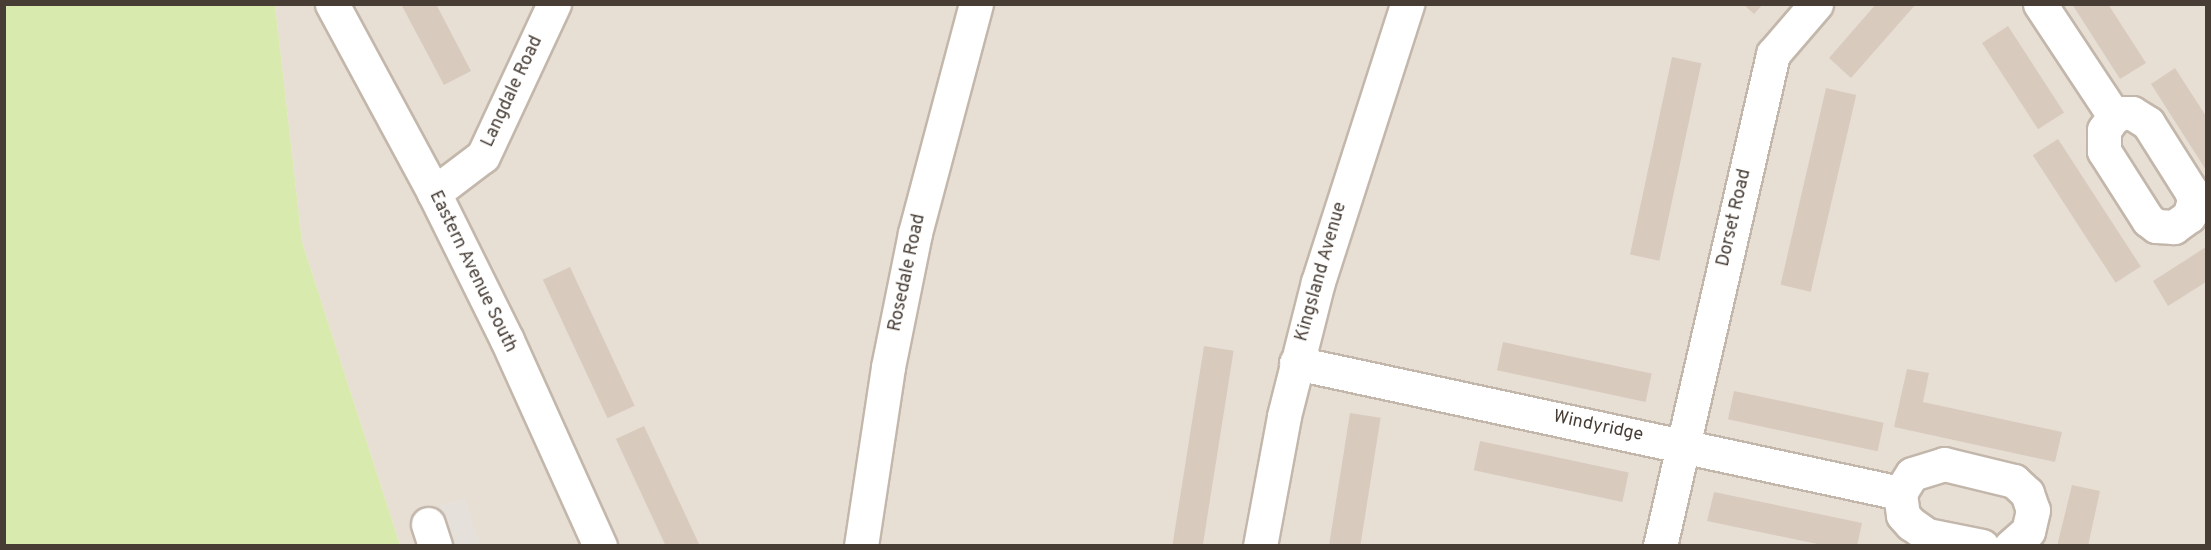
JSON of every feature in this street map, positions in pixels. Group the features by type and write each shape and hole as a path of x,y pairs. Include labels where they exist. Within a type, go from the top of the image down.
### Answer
{"street":[{"name":"Eastern Avenue South","path":"332,4 434,193 507,340 600,546"},
{"name":"Langdale Road","path":"434,193 483,156 555,4"},
{"name":"Rosedale Road","path":"861,546 888,367 915,233 976,4"},
{"name":"Kingsland Avenue","path":"1260,546 1296,363 1348,182 1407,4"},
{"name":"Dorset Road","path":"1660,546 1773,54 1816,4"},
{"path":"2040,4 2114,116"},
{"name":"Windyridge","path":"1296,363 1900,493"},
{"path":"1982,546 1918,530 1904,515 1900,493 1912,474 1934,464 2014,481 2026,493 2032,510 2028,531 2011,546"}],"shaded area":[{"path":"275,5 2206,5 2206,545 400,545 302,242"},
{"path":"465,498 480,545 421,545 411,515"}],"green space":[{"path":"4,5 275,5 302,242 400,545 5,545"}],"building":[{"path":"401,4 436,4 471,71 444,85"},
{"path":"1743,4 1763,4 1754,14"},
{"path":"1876,4 1916,4 1851,78 1829,58"},
{"path":"2072,4 2108,4 2146,63 2120,79"},
{"path":"2008,26 2064,112 2038,129 1982,43"},
{"path":"1672,57 1701,63 1659,261 1630,255"},
{"path":"2175,68 2206,116 2206,170 2151,84"},
{"path":"1826,88 1856,95 1811,292 1781,285"},
{"path":"2058,139 2141,266 2116,283 2033,155"},
{"path":"2206,247 2206,282 2168,306 2153,281"},
{"path":"570,267 635,406 607,418 543,280"},
{"path":"1503,342 1652,374 1646,402 1497,370"},
{"path":"1204,346 1234,351 1203,546 1172,546"},
{"path":"1907,369 1929,373 1923,402 2062,432 2055,462 1894,427"},
{"path":"1734,391 1884,423 1878,451 1728,419"},
{"path":"1350,413 1381,418 1360,546 1329,546"},
{"path":"644,426 700,546 666,546 616,439"},
{"path":"1480,441 1629,473 1622,502 1474,470"},
{"path":"2072,485 2100,491 2088,546 2057,546"},
{"path":"1714,492 1862,523 1857,546 1827,546 1707,521"}]}
